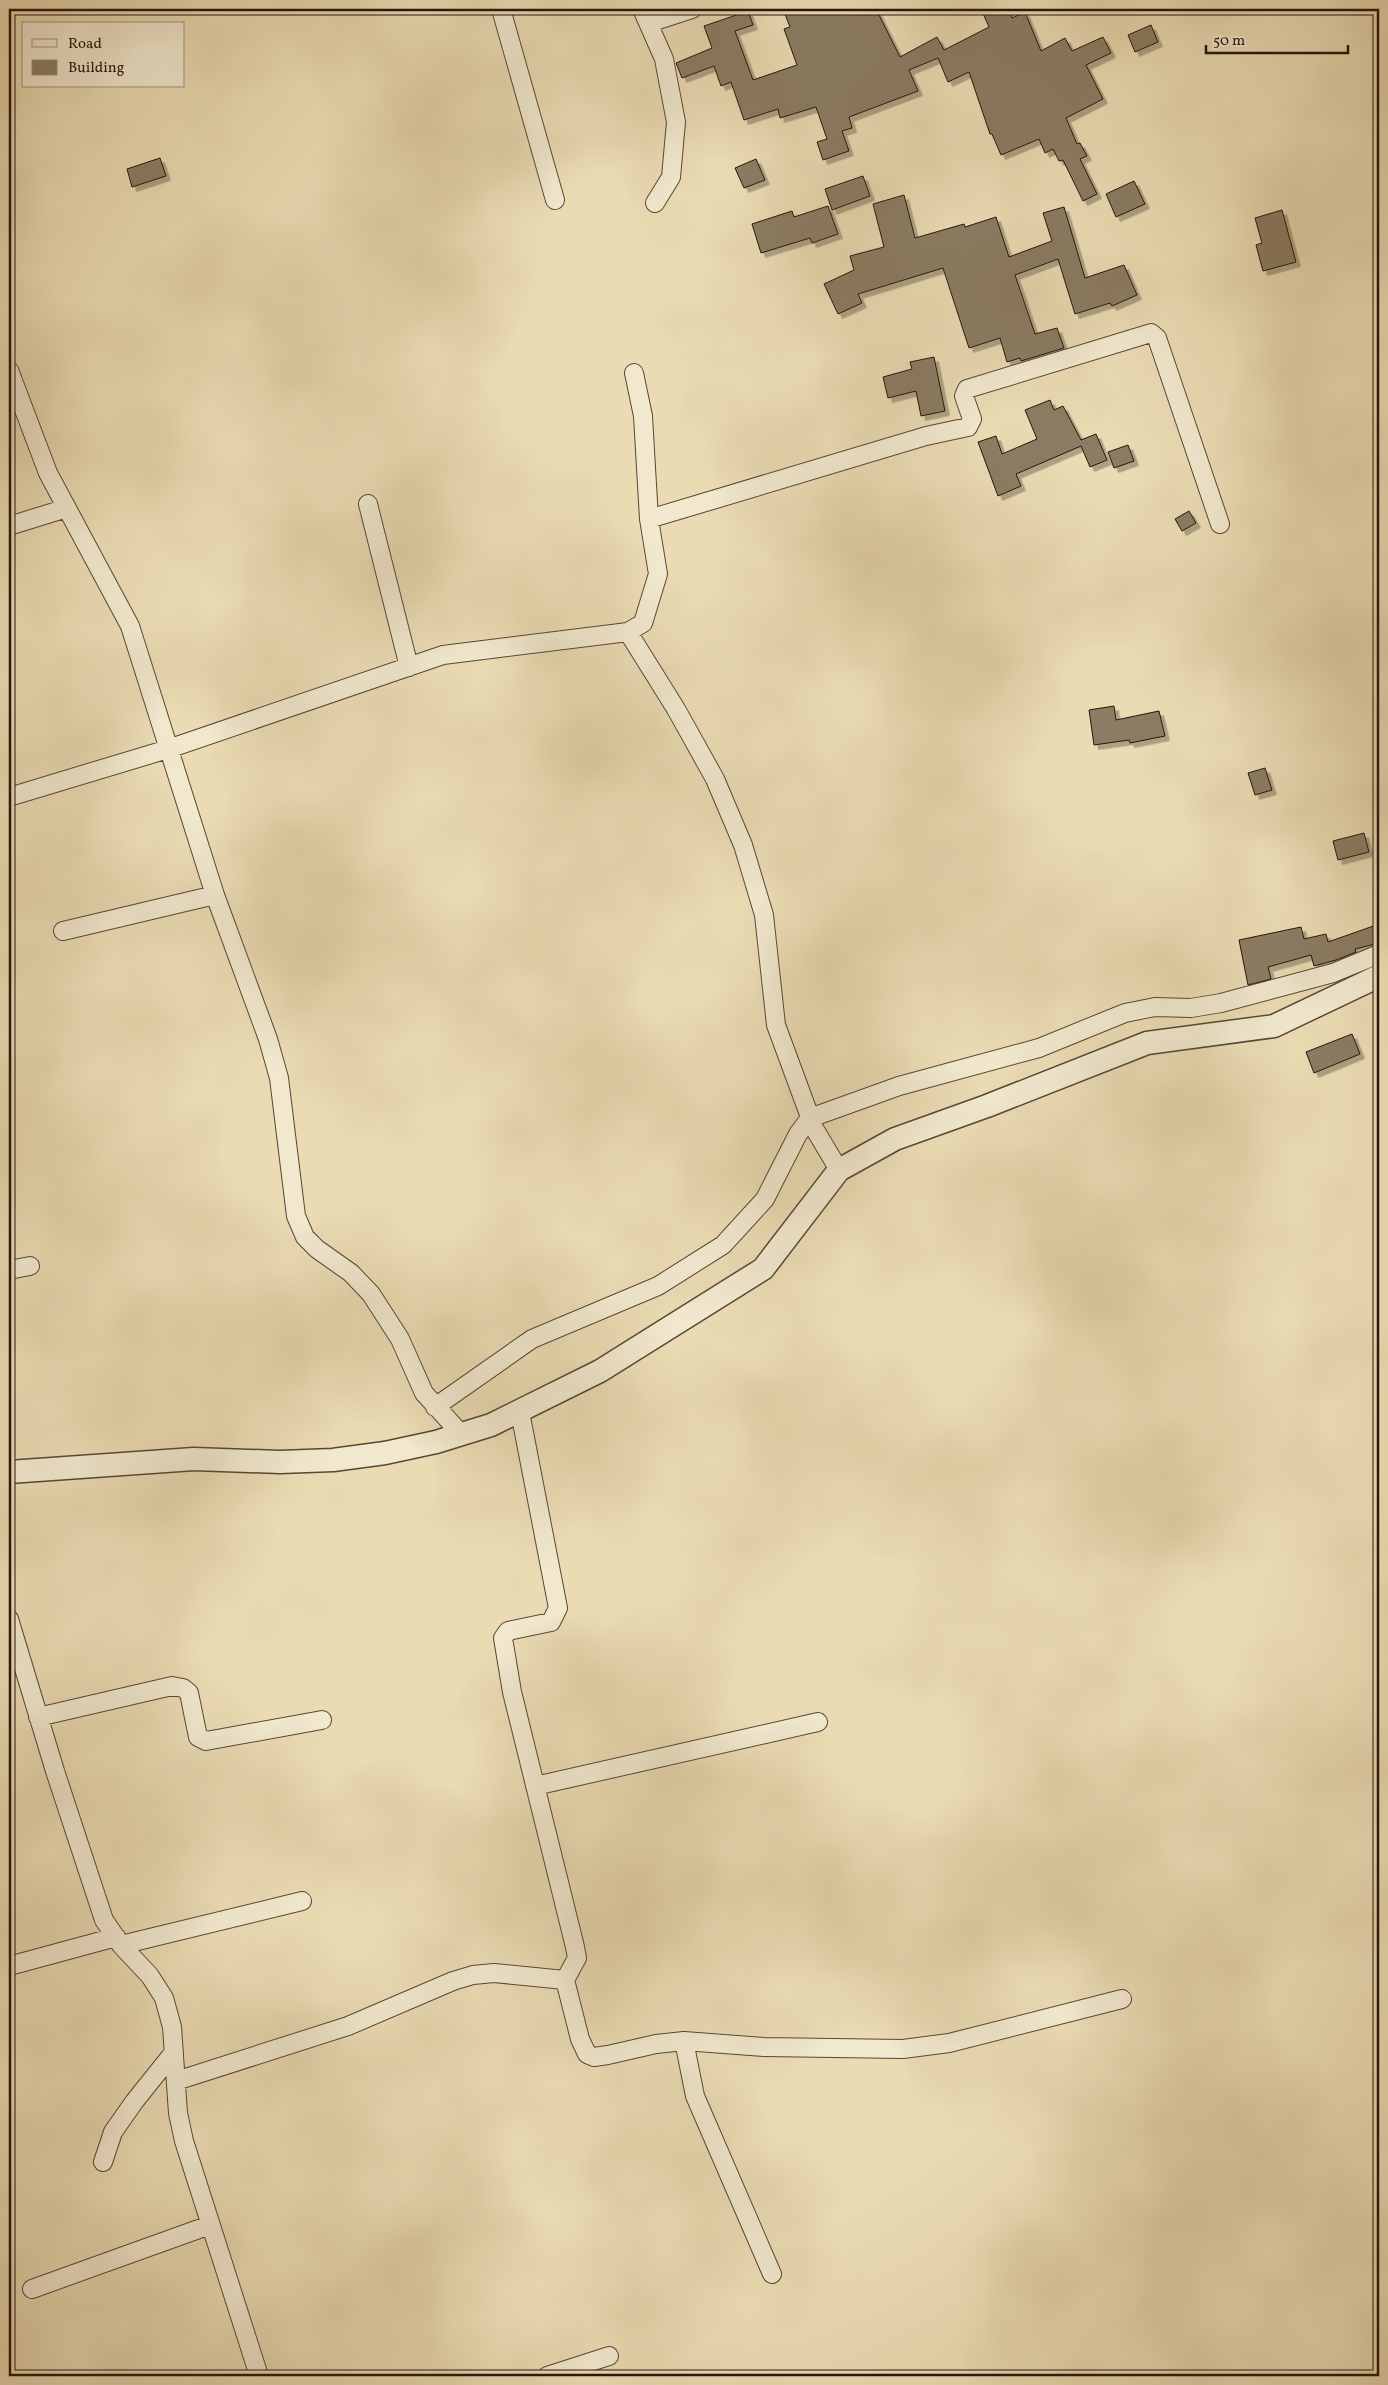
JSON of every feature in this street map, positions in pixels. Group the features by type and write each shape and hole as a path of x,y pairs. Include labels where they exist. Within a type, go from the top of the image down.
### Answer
{"street":[{"path":"501,9 555,200"},
{"path":"655,202 671,177 676,122 664,59 646,16 692,9"},
{"path":"650,518 926,436 968,427 972,419 964,396 967,389 1151,333 1157,338 1220,524"},
{"path":"9,370 33,438 48,473 130,626 215,895 268,1039 279,1078 296,1216 305,1237 317,1249 351,1273 372,1294 400,1339 424,1393 461,1434"},
{"path":"9,798 168,749 443,655 628,632 643,623 658,574 650,518 643,416 634,373"},
{"path":"368,504 409,667"},
{"path":"9,526 67,508"},
{"path":"628,632 676,709 715,779 743,845 764,915 776,1025 810,1118 839,1170"},
{"path":"63,931 215,895"},
{"path":"435,1407 532,1339 658,1286 723,1246 765,1199 798,1134 810,1118 899,1086 1039,1048 1125,1013 1155,1007 1190,1008 1221,1003 1332,973 1379,954"},
{"path":"9,1472 194,1459 280,1462 333,1460 385,1453 436,1442 491,1425 600,1371 763,1269 839,1170 895,1139 987,1106 1147,1043 1274,1026 1379,976"},
{"path":"9,1270 30,1266"},
{"path":"520,1412 558,1608 551,1622 508,1631 503,1638 512,1692 575,1947 576,1958 565,1980 580,2039 587,2054 594,2057 656,2044 684,2041 764,2047 903,2049 949,2043 1122,1999"},
{"path":"9,1619 38,1717 104,1920 119,1941 150,1976 164,1998 172,2027 178,2113 184,2141 259,2376"},
{"path":"38,1717 172,1686 183,1688 189,1693 198,1737 206,1741 322,1720"},
{"path":"535,1786 818,1722"},
{"path":"9,1966 302,1901"},
{"path":"176,2081 348,2026 453,1981 473,1975 494,1973 565,1980"},
{"path":"684,2041 695,2096 772,2274"},
{"path":"103,2162 113,2132 174,2052"},
{"path":"32,2288 210,2225"},
{"path":"547,2376 609,2356"}],"building":[{"path":"783,9 876,9 900,57 937,37 944,50 989,27 981,9 1008,9 1012,18 1025,12 1041,51 1065,38 1072,51 1103,37 1111,53 1086,65 1103,99 1066,118 1077,144 1080,143 1087,156 1080,159 1097,194 1083,201 1063,160 1059,161 1053,149 1045,153 1039,139 1001,155 992,134 990,134 969,72 948,82 938,58 909,70 918,91 849,117 852,128 842,131 849,151 823,160 817,142 827,139 816,107 780,118 778,109 744,120 731,82 721,86 714,66 682,78 676,63 712,48 704,26 748,11 753,25 735,31 753,80 797,65 784,29 790,27"},
{"path":"1151,25 1158,42 1135,52 1128,35"},
{"path":"160,158 166,176 132,187 127,169"},
{"path":"756,159 765,180 744,188 735,168"},
{"path":"863,176 870,196 832,210 825,189"},
{"path":"1134,181 1145,204 1116,217 1106,194"},
{"path":"904,195 915,238 964,224 965,227 996,217 1009,257 1052,241 1043,213 1064,207 1085,278 1124,265 1137,295 1112,306 1110,303 1075,314 1058,259 1015,275 1035,334 1057,328 1064,348 1021,361 1020,358 1007,362 1000,338 969,348 943,268 858,294 862,303 838,314 824,284 854,270 850,256 884,247 873,204"},
{"path":"828,206 838,234 812,243 810,238 761,253 752,224 792,211 794,217"},
{"path":"1282,210 1296,262 1263,271 1256,245 1262,243 1255,218"},
{"path":"934,357 945,411 921,416 916,391 888,398 883,377 912,369 910,362"},
{"path":"1050,400 1054,410 1063,406 1081,440 1096,434 1107,460 1090,467 1081,446 1016,474 1021,486 998,496 978,442 996,436 1002,454 1037,439 1025,410"},
{"path":"1128,445 1134,461 1114,468 1108,452"},
{"path":"1189,511 1196,523 1182,531 1175,519"},
{"path":"1114,706 1116,720 1159,711 1165,736 1130,743 1129,740 1094,745 1089,710"},
{"path":"1265,768 1272,790 1255,795 1248,773"},
{"path":"1364,833 1369,852 1338,860 1333,841"},
{"path":"1379,924 1379,943 1355,949 1356,952 1314,966 1311,955 1268,967 1271,979 1248,985 1239,940 1301,927 1304,939 1326,934 1328,942"},
{"path":"1352,1034 1360,1054 1314,1073 1306,1052"}]}
